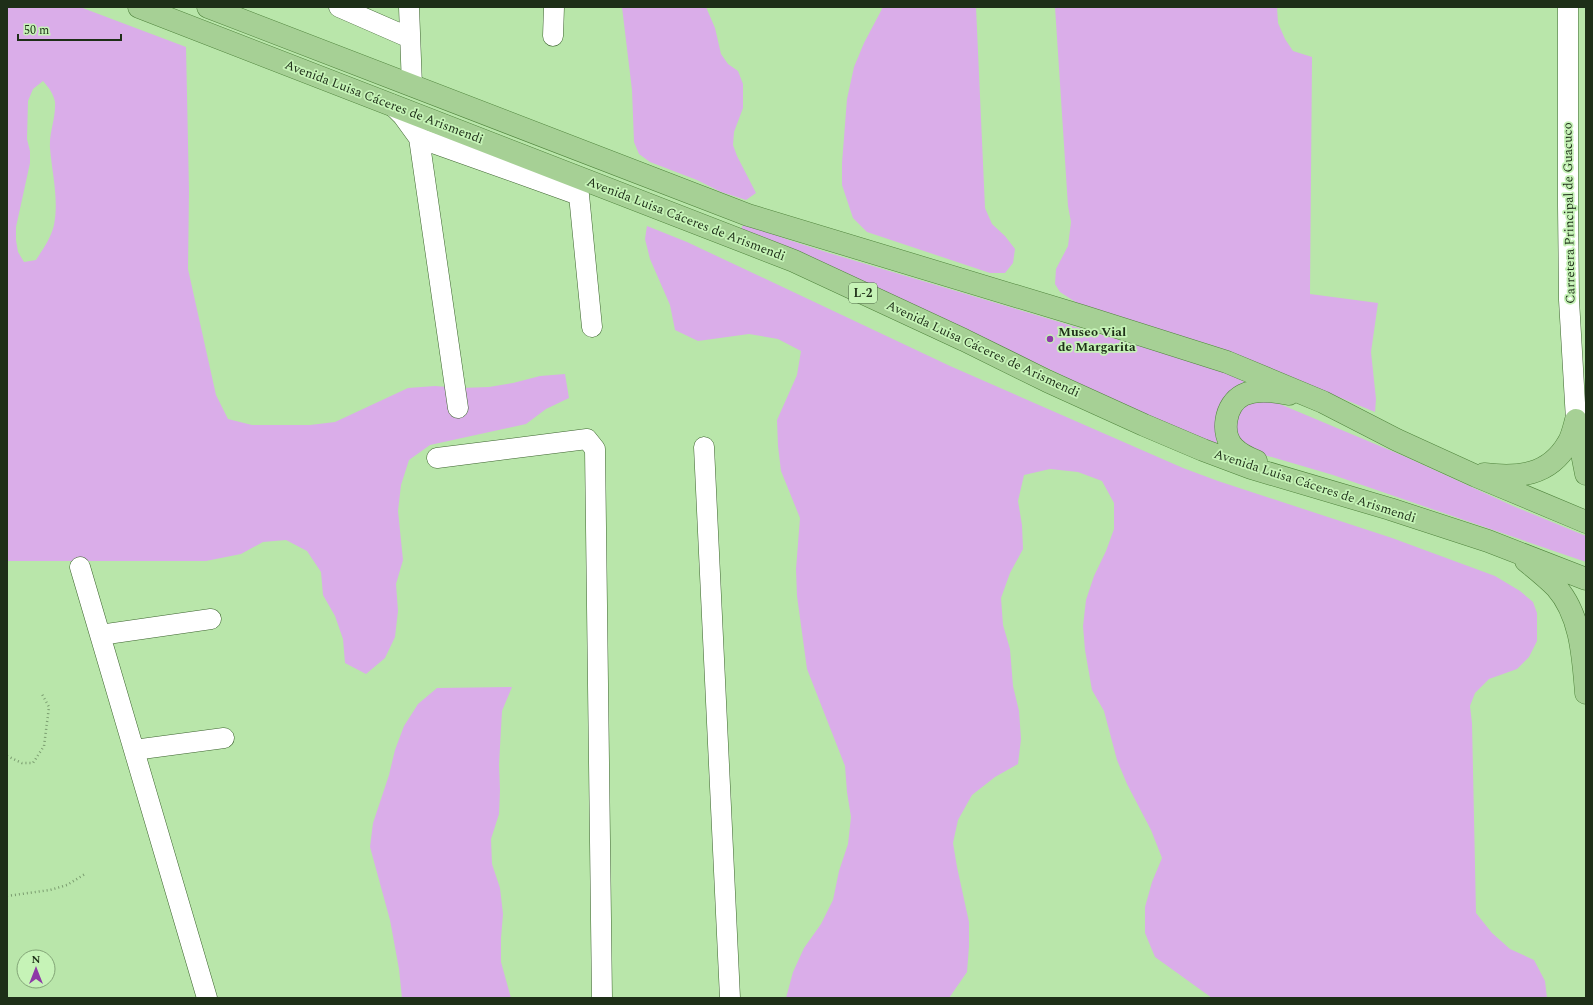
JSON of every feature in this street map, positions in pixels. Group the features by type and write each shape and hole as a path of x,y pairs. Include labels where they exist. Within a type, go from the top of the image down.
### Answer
{"main road":[{"name":"Avenida Luisa Cáceres de Arismendi","path":"139,7 794,261 964,340 1047,381 1144,425 1252,468 1390,509 1514,551 1586,579"},
{"name":"Avenida Luisa Cáceres de Arismendi","path":"208,7 748,216 1082,316 1227,362 1323,402 1397,440 1466,472 1586,522"},
{"path":"1300,482 1245,456 1234,448 1227,437 1227,415 1233,403 1243,395 1258,392 1273,391 1323,402"},
{"path":"1466,472 1516,476 1546,467 1559,456 1569,442 1576,420"},
{"path":"1576,420 1586,474"},
{"path":"1514,551 1557,588 1569,606 1580,640 1586,692"}],"street":[{"path":"339,7 410,38"},
{"path":"409,7 412,86"},
{"path":"553,36 554,7"},
{"name":"Carretera Principal de Guacuco","path":"1568,7 1568,214 1570,308 1576,420"},
{"path":"391,104 403,116 419,138 458,408"},
{"path":"419,138 579,195 592,327"},
{"path":"437,458 587,438 595,449 602,998"},
{"path":"704,447 730,998"},
{"path":"80,567 207,998"},
{"path":"100,635 211,619"},
{"path":"134,750 224,738"}],"path":[{"path":"7,756 22,763 33,763 44,746 49,707 42,694"},
{"path":"7,896 50,890 67,885 85,874"}],"shaded area":[{"path":"7,7 80,7 186,47 189,191 188,269 216,395 228,419 252,425 310,425 335,422 408,388 435,386 461,388 489,387 540,376 565,374 569,398 546,409 526,424 430,445 409,460 401,485 398,511 403,560 396,584 398,611 395,637 385,658 366,674 345,663 343,639 335,616 323,595 321,572 307,551 286,540 263,542 241,554 206,561 7,561","holes":["43,81 52,93 55,102 50,148 56,206 54,225 46,243 36,260 24,262 18,252 16,227 30,163 30,151 27,139 28,101 33,89"]},
{"path":"622,7 706,7 715,28 721,54 728,64 738,71 743,84 743,108 734,132 733,145 756,193 746,200 721,192 697,180 650,162 639,154 634,142 632,90"},
{"path":"883,7 976,7 985,208 992,224 1005,236 1015,249 1013,263 1005,273 990,273 867,232 853,218 842,185 842,163 847,99 854,67 864,43"},
{"path":"1055,7 1277,7 1278,23 1285,39 1293,51 1312,57 1310,294 1378,303 1371,352 1376,399 1375,412 1212,345 1119,319 1077,303 1060,292 1055,284 1056,269 1068,246 1071,222 1068,206"},
{"name":"Museo Vial de Margarita","path":"744,223 829,253 1240,376 1244,382 1235,387 1216,428 1217,445 1119,403 1047,368 741,229"},
{"path":"647,226 687,242 950,366 1183,468 1218,481 1392,538 1495,576 1520,591 1533,602 1537,613 1537,641 1529,657 1517,669 1489,679 1475,693 1470,706 1472,723 1476,913 1492,933 1510,949 1534,960 1545,981 1547,998 1212,998 1155,957 1145,933 1145,907 1152,882 1162,858 1151,830 1127,784 1117,760 1104,711 1092,690 1085,650 1083,626 1086,600 1094,576 1106,551 1114,529 1114,503 1102,481 1078,472 1050,469 1024,475 1018,501 1022,525 1023,549 1010,573 1001,598 1003,625 1010,649 1013,686 1019,711 1021,739 1018,764 995,777 972,795 958,820 953,843 969,922 967,972 949,998 786,998 793,972 804,948 821,924 833,900 839,871 848,844 851,817 845,766 807,669 797,596 796,569 800,518 781,471 778,446 777,420 797,375 801,351 778,339 749,334 698,341 675,330 670,305 650,259 645,239"},
{"path":"1253,399 1275,402 1406,457 1513,506 1586,536 1586,562 1333,475 1251,451 1239,442 1234,420 1247,402"},
{"path":"512,687 502,711 499,765 499,814 491,839 492,864 500,888 503,914 501,962 511,998 402,998 399,969 390,920 370,847 373,823 389,775 395,750 404,726 418,704 437,688"}],"place":[{"name":"Museo Vial de Margarita","path":"1050,339"}]}
